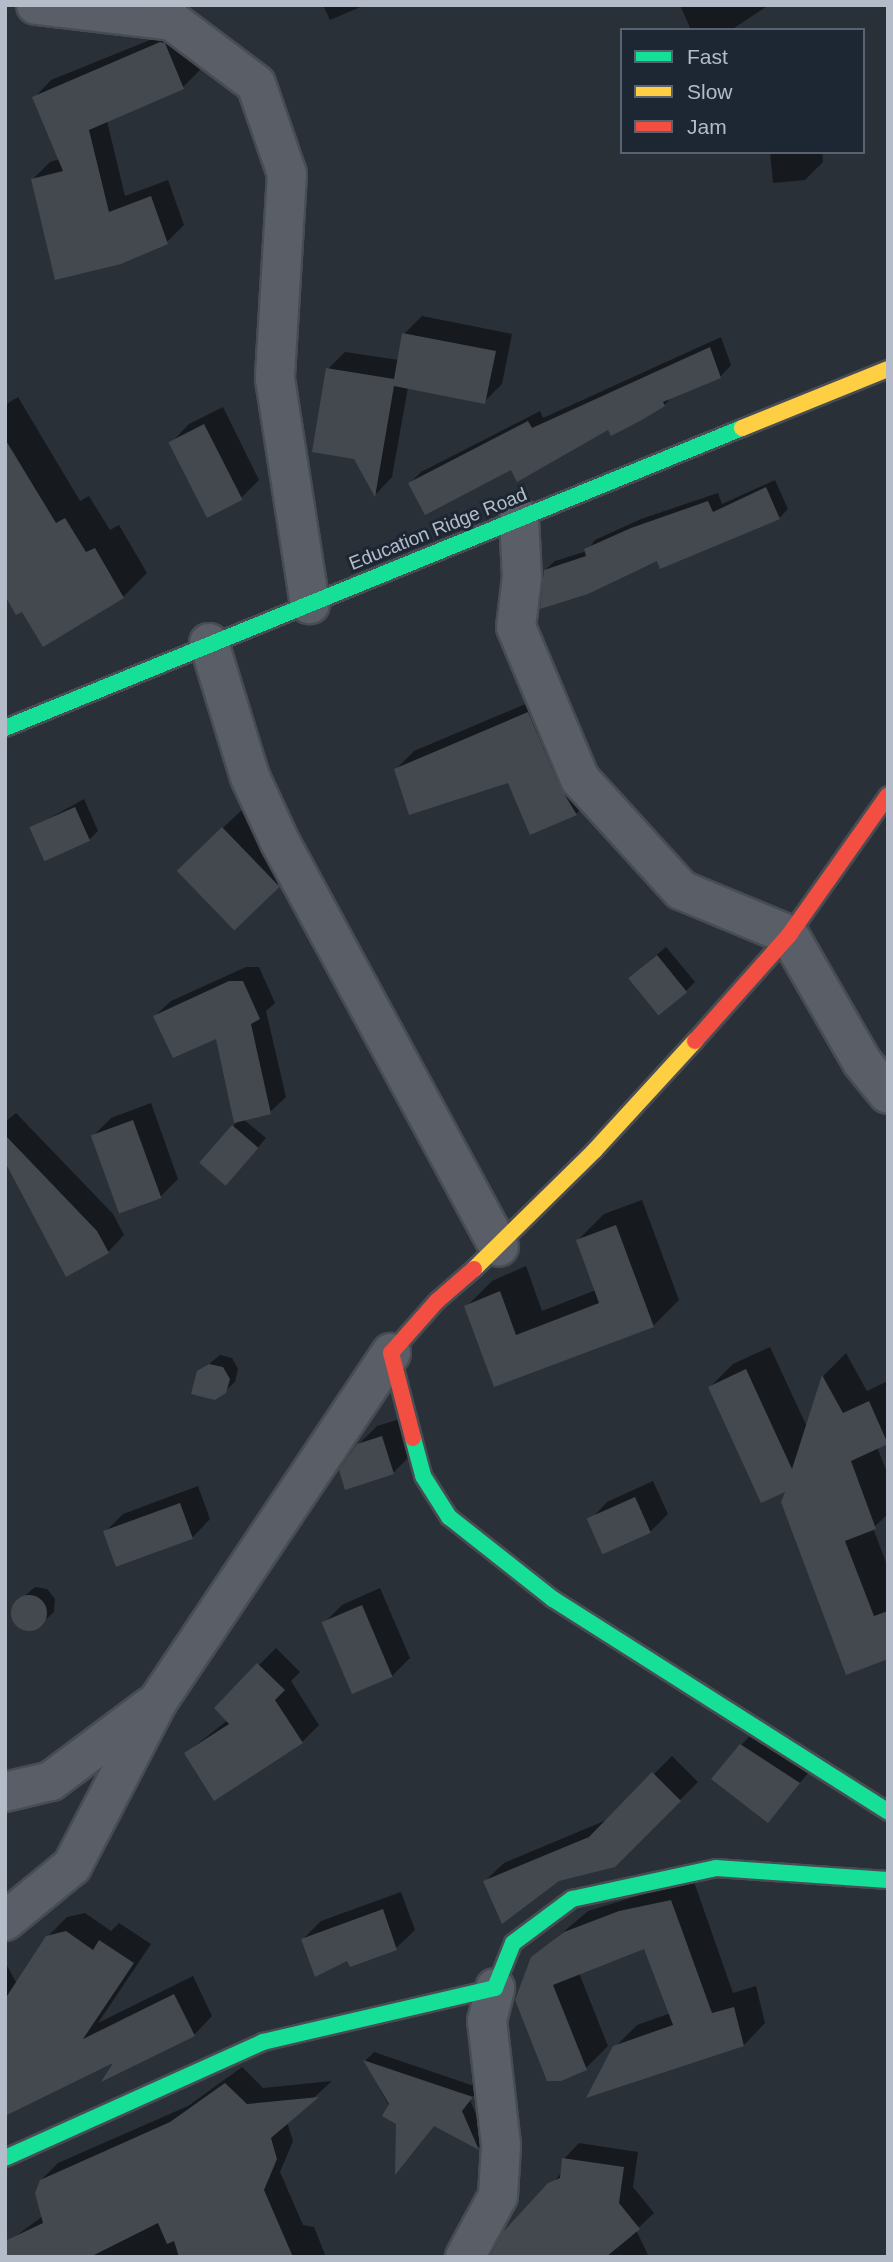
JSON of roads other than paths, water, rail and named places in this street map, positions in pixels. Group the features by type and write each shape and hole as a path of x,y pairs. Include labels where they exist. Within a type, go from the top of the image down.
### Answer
{"street":[{"path":"36,5 172,21 256,84 287,174 275,379 310,604"},
{"name":"Education Ridge Road","path":"5,728 888,369"},
{"path":"519,518 522,578 516,627 580,779 681,890 789,935 862,1062 888,1094"},
{"path":"209,643 250,777 280,842 499,1247"},
{"path":"5,1921 72,1866 158,1701 391,1353 437,1301 499,1247 596,1150 789,935 888,795"},
{"path":"391,1353 423,1476 449,1517 553,1599 888,1812"},
{"path":"5,1792 51,1782 158,1701"},
{"path":"465,2257 498,2196 501,2145 487,2021 495,1988 513,1942 572,1899 716,1868 888,1880"},
{"path":"5,2158 263,2042 495,1988"}]}
